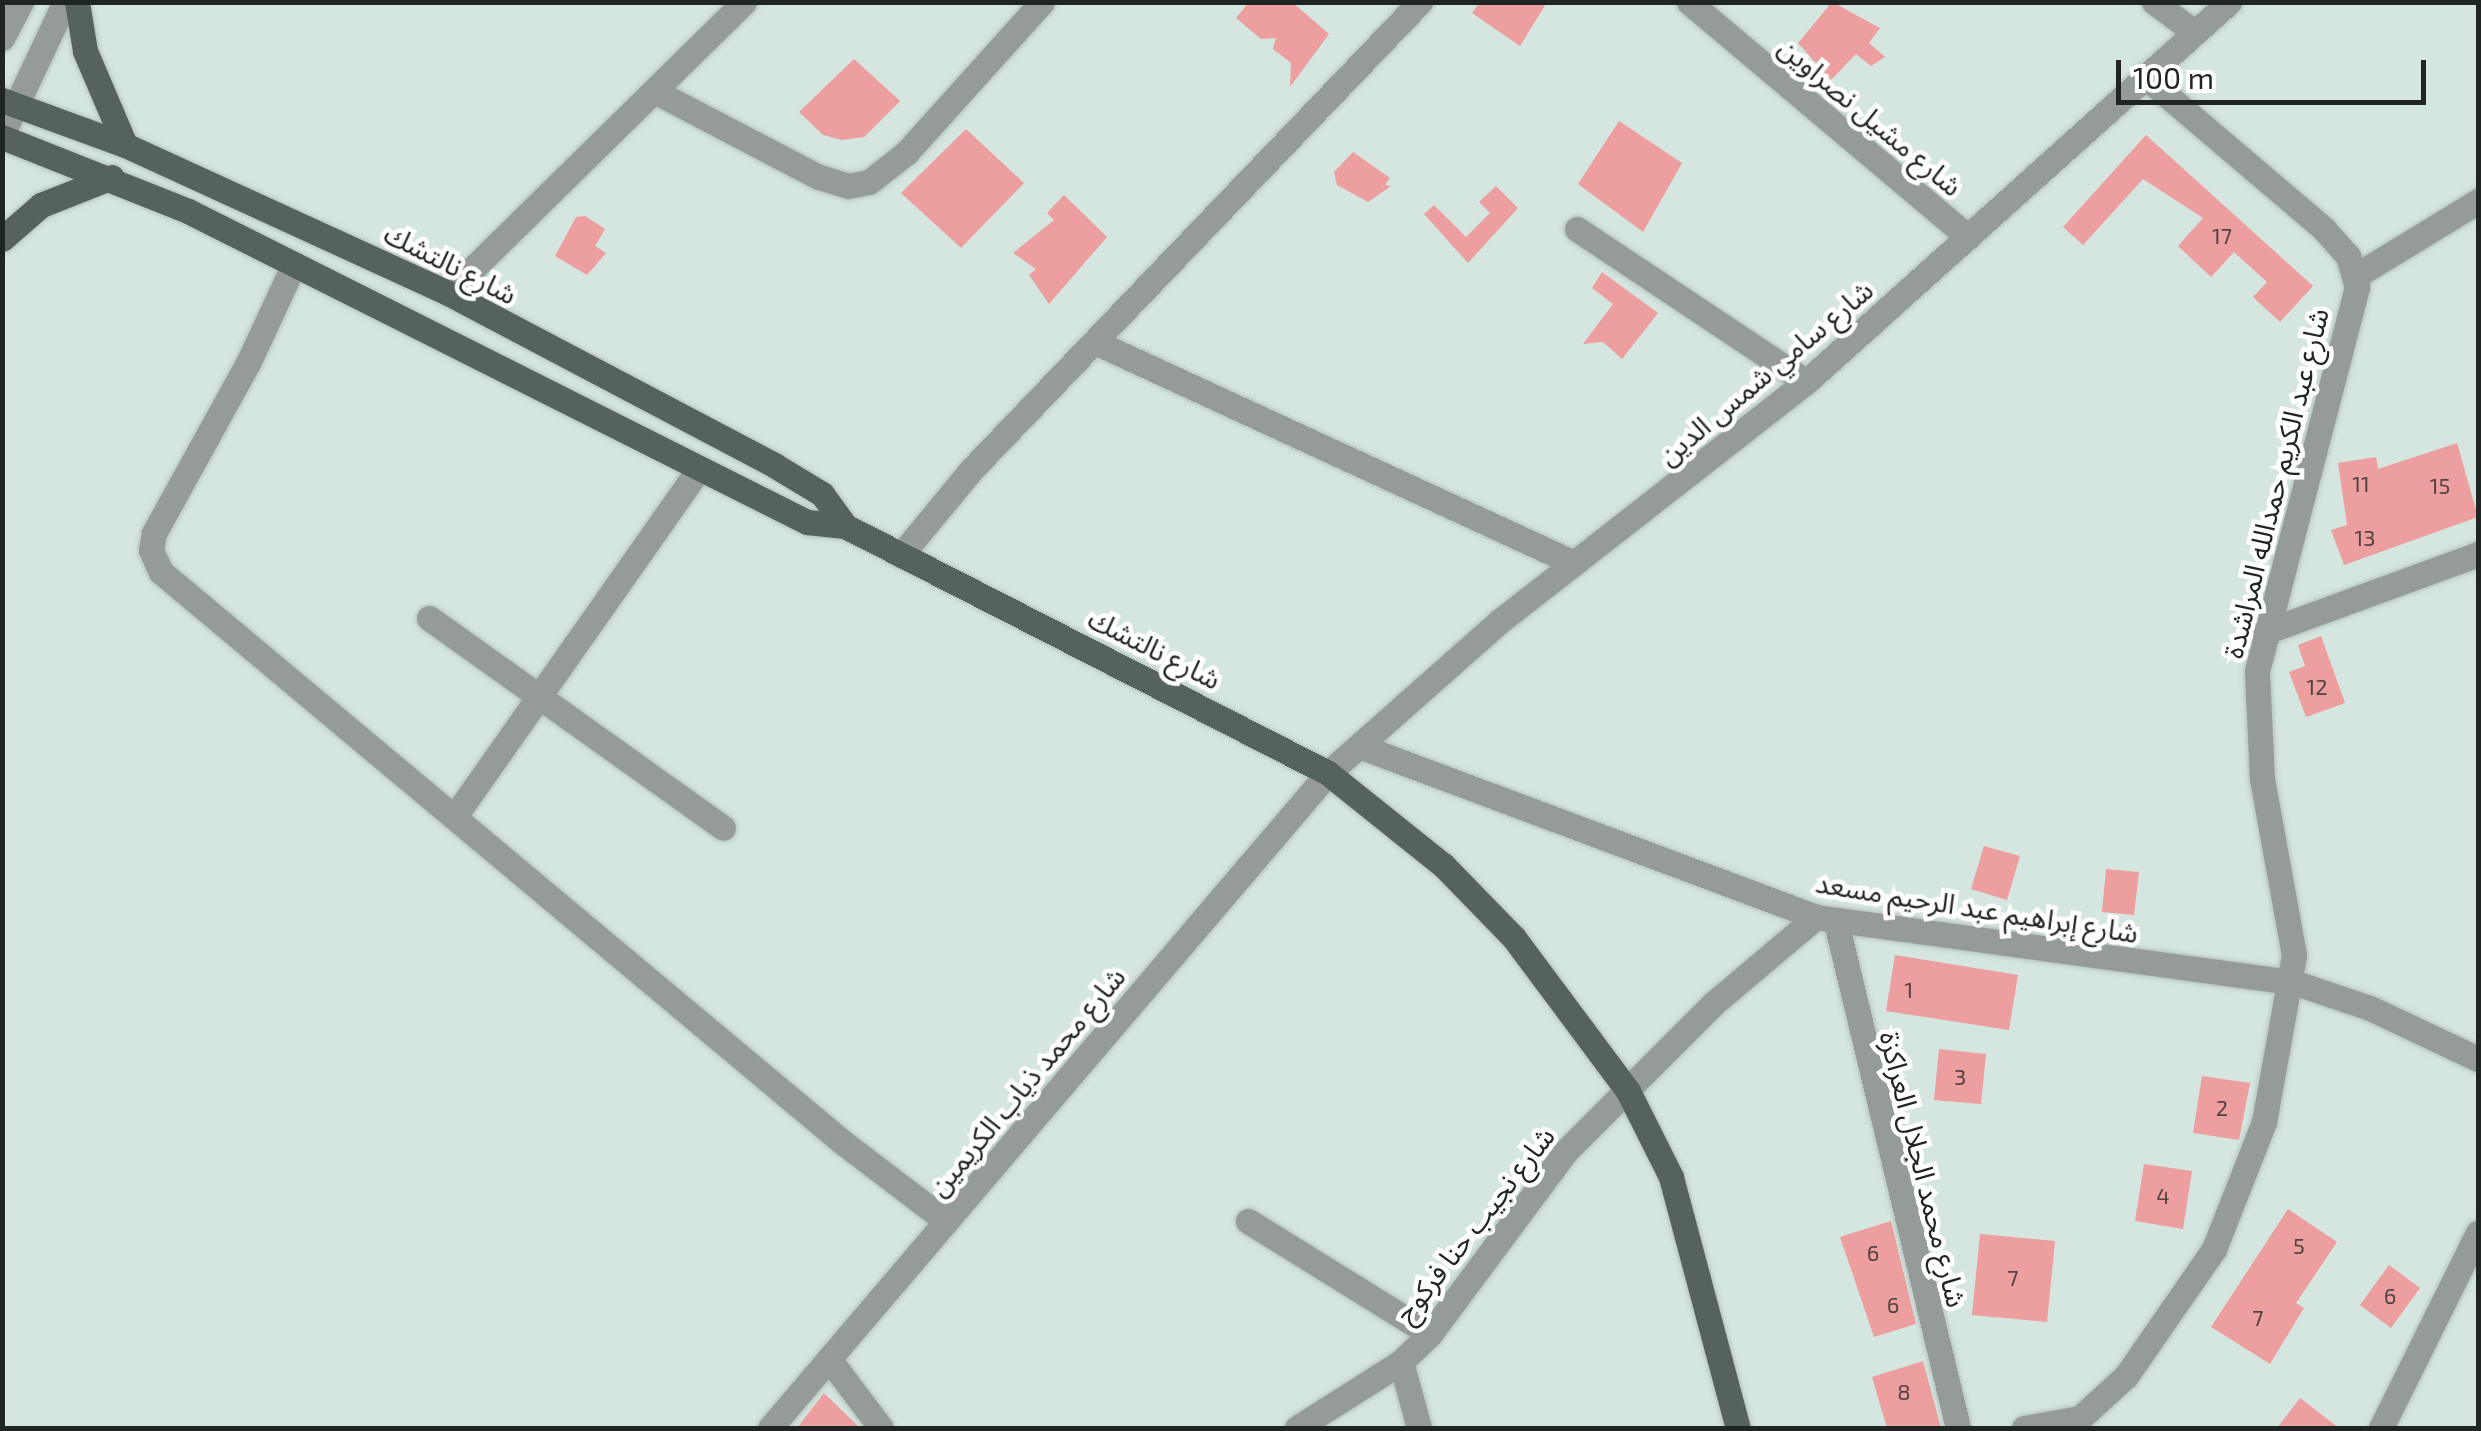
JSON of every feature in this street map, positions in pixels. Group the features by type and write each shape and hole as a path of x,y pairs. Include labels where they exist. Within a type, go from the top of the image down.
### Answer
{"main road":[{"path":"77,2 85,51 125,145"},
{"name":"شارع نالتشك","path":"8,101 125,145 448,293 774,465 822,494 845,526"},
{"name":"شارع نالتشك","path":"2,136 112,177 294,264 807,522 845,526 1328,773 1443,865 1514,938 1628,1091 1671,1177 1738,1428"},
{"path":"2,239 40,205 112,177"}],"street":[{"path":"2,38 21,2"},
{"path":"2,136 8,101 66,2"},
{"path":"448,293 548,188 658,94 744,2"},
{"path":"658,94 819,177 848,186 869,182 906,153 1042,2"},
{"path":"901,554 972,470 1420,2"},
{"name":"شارع مشيل نصراوين","path":"1690,2 1968,237"},
{"path":"2154,2 2193,31"},
{"name":"شارع سامي شمس الدين","path":"1328,773 1574,563 1806,382 2228,2"},
{"path":"2144,76 2324,230 2357,275 2478,201"},
{"path":"1578,229 1806,382"},
{"path":"294,264 249,362 160,518 153,558 193,601 840,1141 946,1222"},
{"name":"شارع عبد الكريم حمدالله المراشدة","path":"2024,1428 2068,1422 2100,1406 2214,1249 2264,1122 2293,982 2292,940 2258,736 2256,671 2357,275"},
{"path":"1097,343 1574,563"},
{"path":"455,816 698,470"},
{"path":"2265,632 2477,558"},
{"path":"430,618 724,828"},
{"name":"شارع إبراهيم عبد الرحيم مسعد","path":"1359,746 1826,920 2293,982 2370,1008 2478,1059"},
{"name":"شارع محمد ذياب الكريمين","path":"770,1428 1328,773"},
{"name":"شارع نجيب حنا فركوح","path":"1297,1428 1401,1362 1430,1334 1565,1152 1713,1004 1826,920"},
{"name":"شارع محمد الجلال العراكزة","path":"1826,920 1958,1428"},
{"path":"1248,1221 1430,1334"},
{"path":"2381,1428 2478,1233"},
{"path":"829,1359 882,1428"},
{"path":"1401,1362 1419,1428"}],"building":[{"path":"1249,2 1292,2 1329,34 1290,87 1291,63 1273,49 1276,38 1261,39 1236,18"},
{"path":"1480,2 1547,2 1520,46 1472,13"},
{"path":"1832,2 1880,28 1869,43 1885,57 1871,66 1856,54 1831,80 1798,43"},
{"path":"854,59 900,101 864,137 842,140 823,135 799,112"},
{"path":"1619,121 1682,163 1643,232 1578,184"},
{"path":"966,129 1024,183 961,248 901,193"},
{"path":"2146,135 2313,286 2280,322 2253,297 2267,282 2234,252 2211,277 2178,246 2203,218 2143,179 2083,245 2063,227"},
{"path":"1353,152 1390,178 1385,185 1391,186 1368,202 1337,185 1334,172"},
{"path":"1496,186 1518,208 1468,263 1424,214 1434,205 1466,237 1490,213 1479,202"},
{"path":"1064,195 1107,237 1049,304 1029,275 1036,269 1013,253 1054,220 1047,213"},
{"path":"585,216 605,229 595,246 606,253 587,275 555,256 576,217"},
{"path":"1602,272 1658,313 1622,359 1603,342 1583,344 1613,304 1592,288"},
{"path":"2457,443 2478,517 2344,565 2331,530 2347,525 2338,463 2376,457 2378,469"},
{"path":"2321,636 2345,703 2306,717 2289,672 2305,666 2298,645"},
{"path":"1984,846 2020,856 2007,900 1971,889"},
{"path":"2106,869 2139,872 2134,915 2102,912"},
{"path":"1895,955 2018,975 2009,1030 1886,1011"},
{"path":"1939,1049 1986,1054 1981,1104 1934,1100"},
{"path":"2202,1076 2250,1083 2239,1140 2193,1133"},
{"path":"2144,1164 2192,1171 2183,1229 2135,1221"},
{"path":"2288,1209 2337,1242 2296,1303 2304,1308 2270,1364 2211,1327"},
{"path":"1891,1221 1916,1324 1874,1337 1840,1237"},
{"path":"1980,1234 2055,1241 2047,1322 1972,1315"},
{"path":"2389,1265 2420,1288 2391,1328 2360,1305"},
{"path":"1923,1361 1941,1428 1887,1428 1872,1377"},
{"path":"824,1393 860,1428 797,1428"},
{"path":"2300,1398 2339,1428 2277,1428"}]}
